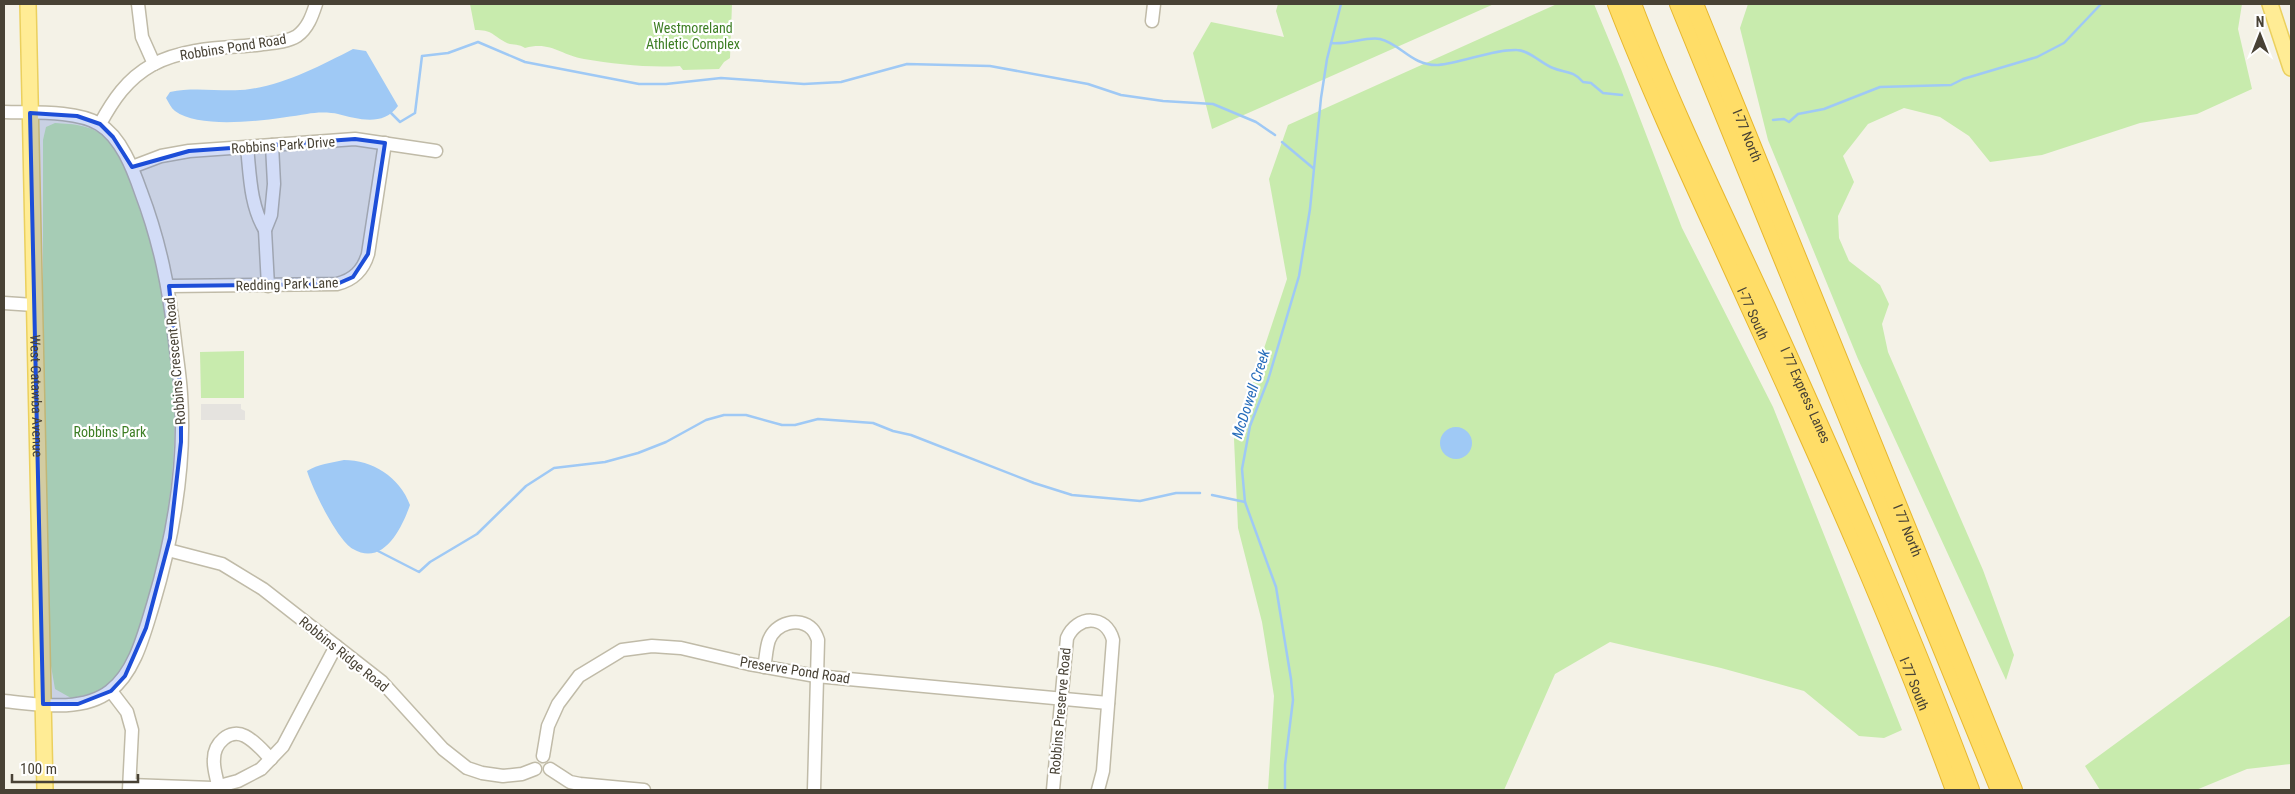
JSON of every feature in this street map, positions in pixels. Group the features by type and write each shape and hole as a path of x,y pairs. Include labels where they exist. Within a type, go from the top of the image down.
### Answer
{"highway":[{"name":"I-77 South","path":"1617,4 1677,146 1852,532 1956,790"},
{"name":"I 77 Express Lanes","path":"1632,4 1686,132 1862,519 1932,688 1970,790"},
{"name":"I 77 Express Lanes","path":"1679,4 2000,790"},
{"name":"I-77 North","path":"1694,4 1801,268"},
{"path":"1754,189 1777,227 1786,250 1801,268"},
{"name":"I 77 North","path":"1801,268 2013,790"},
{"path":"1932,688 1956,790"}],"main road":[{"name":"West Catawba Avenue","path":"28,4 44,790"},
{"path":"2270,4 2291,68"}],"street":[{"path":"138,4 142,37 154,64"},
{"name":"Robbins Pond Road","path":"100,124 116,95 137,74 154,64 187,52 280,42 295,37 306,28 316,4"},
{"path":"1152,21 1154,4"},
{"name":"Robbins Crescent Road","path":"4,112 77,116 100,124 113,137 132,167 154,227 169,286 181,395 181,442 176,502 168,550 136,654 125,676 100,698 78,704 4,701"},
{"name":"Robbins Park Drive","path":"132,167 161,156 189,151 355,139 436,151"},
{"name":"Redding Park Lane","path":"169,286 268,286 337,284 345,282 359,272 368,254 385,143"},
{"path":"268,286 265,230 271,215 273,192 272,145"},
{"path":"248,147 251,186 257,217 265,230"},
{"path":"4,303 34,305"},
{"name":"Robbins Ridge Road","path":"168,550 222,564 263,589 382,682 443,749 467,768 482,773 503,776 522,774 535,768"},
{"name":"Robbins Preserve Road","path":"1052,790 1067,638 1077,623 1092,620 1106,627 1112,640 1103,771 1098,790"},
{"path":"764,667 770,639 776,629 788,623 800,622 812,629 818,640 814,790"},
{"path":"111,690 127,712 132,730 130,788 212,788 238,781 261,769 283,746 336,646"},
{"name":"Preserve Pond Road","path":"543,756 551,720 558,704 571,684 592,667 622,650 664,646 816,676 1108,703"},
{"path":"218,786 213,760 216,746 227,736 243,735 256,743 271,759"},
{"path":"543,756 550,760 550,769 542,773 535,768 536,760 543,756"},
{"path":"550,769 570,782 644,790"}],"highlighted area":[{"path":"30,113 77,116 100,124 113,137 132,167 189,151 355,139 385,143 368,254 353,277 337,284 169,286 181,395 181,442 170,538 146,628 125,676 111,691 78,704 43,704"}],"green space":[{"name":"Westmoreland Athletic Complex","path":"470,4 732,4 730,58 719,69 683,70 680,66 632,65 584,59 542,46 525,48 507,43 488,32 475,30"},
{"path":"1278,4 1494,4 1212,129 1193,53 1211,22 1284,37 1276,11"},
{"path":"1557,4 1594,4 1682,228 1773,407 1902,730 1884,738 1859,736 1804,691 1721,668 1610,642 1555,674 1504,790 1268,790 1274,696 1262,622 1238,528 1234,439 1287,279 1269,179 1288,125"},
{"path":"1748,4 2242,4 2238,29 2252,89 2197,114 2140,123 2042,155 1990,162 1969,136 1940,117 1904,108 1868,124 1843,156 1854,182 1838,216 1839,238 1849,261 1880,285 1889,304 1882,324 1888,352 1983,570 2014,655 2006,680 1858,359 1768,140 1740,28"},
{"name":"Robbins Park","path":"55,123 83,126 102,135 118,154 126,171 154,255 165,307 172,360 175,413 173,466 166,519 156,571 133,645 122,670 113,683 88,695 71,698 55,689 50,660 43,318 43,140 46,127"},
{"path":"244,351 244,398 201,398 200,352"},
{"path":"2291,615 2291,764 2247,769 2196,790 2100,790 2085,766"}],"shaded area":[{"path":"201,404 241,404 241,409 245,411 245,420 201,420"}],"water":[{"path":"353,49 366,51 398,106 385,117 370,120 323,112 258,121 203,121 187,117 175,111 166,98 170,92 180,90 240,90 263,87 303,73"},
{"path":"1456,427 1462,428 1467,432 1471,437 1471,449 1467,454 1462,458 1456,459 1450,458 1445,454 1441,449 1440,443 1441,437 1445,432 1450,428"},
{"path":"344,460 365,463 384,472 399,486 410,505 402,524 390,542 382,549 373,553 364,553 353,549 347,544 333,525 314,489 307,471 320,465"}],"waterway":[{"name":"McDowell Creek","path":"1285,790 1285,765 1293,700 1291,679 1276,587 1245,502 1242,469 1250,426 1268,380 1299,276 1310,209 1321,98 1327,59 1341,4"},
{"path":"1773,120 1784,119 1789,122 1798,114 1824,109 1880,87 1951,85 1963,79 2037,57 2064,43 2101,4"},
{"path":"1331,43 1380,39 1394,45 1414,59 1438,65 1508,50 1517,50 1531,55 1557,70 1572,74 1583,82 1591,83 1603,93 1622,95"},
{"path":"390,112 400,122 415,113 422,56 448,53 478,42 525,62 639,84 666,84 721,78 804,84 841,82 907,64 990,66 1088,84 1121,95 1163,101 1213,104 1256,122 1275,135"},
{"path":"1282,142 1313,168"},
{"path":"378,551 419,572 430,562 477,534 526,486 554,468 605,462 638,453 666,442 706,420 724,415 746,415 782,425 795,425 818,419 873,423 893,431 911,435 1034,483 1072,495 1140,501 1176,493 1200,493"},
{"path":"1212,495 1245,502"}]}
